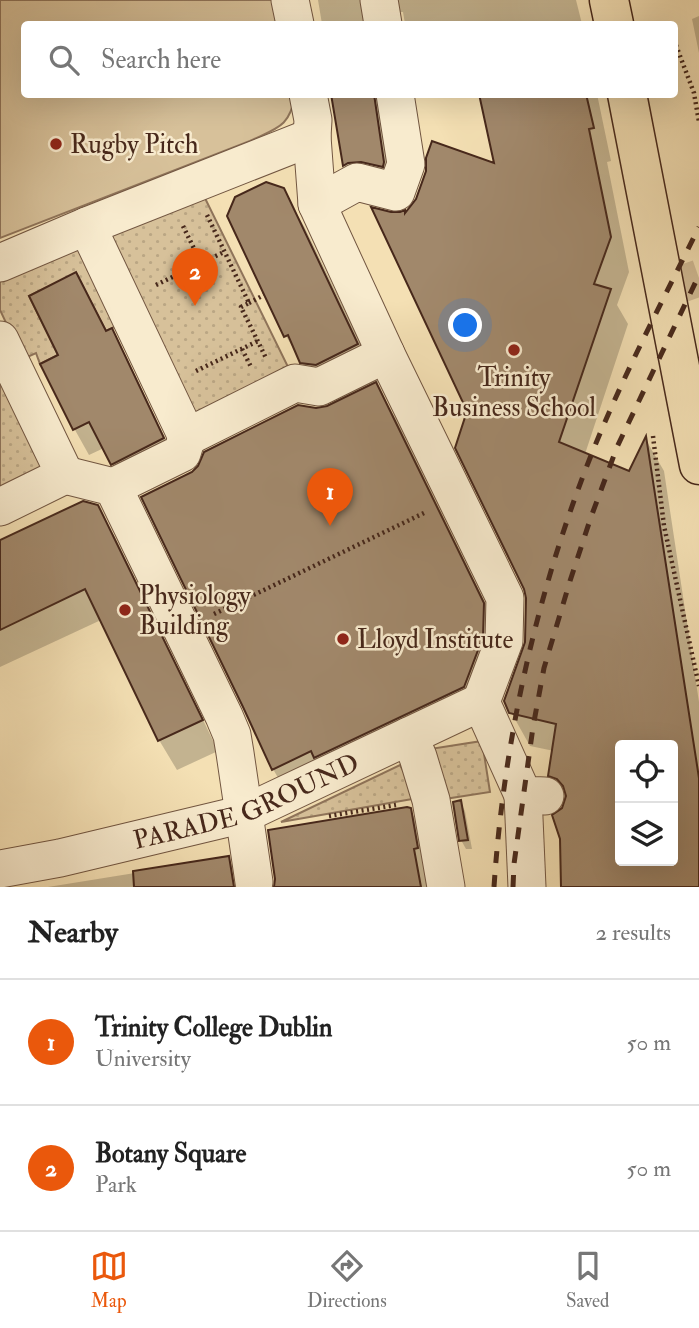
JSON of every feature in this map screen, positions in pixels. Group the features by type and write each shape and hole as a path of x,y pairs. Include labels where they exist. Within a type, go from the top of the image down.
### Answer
{"main road":[{"path":"628,98 699,465"}],"lane":[{"path":"290,0 294,21"},
{"path":"379,0 382,21"},
{"path":"309,98 313,120 317,204 386,354 505,598 504,641 481,702 534,795 527,887"},
{"path":"317,204 357,182 396,192 406,164 396,98"},
{"path":"0,263 312,138"},
{"path":"0,507 65,475 113,487 182,453 187,438 87,226"},
{"path":"0,340 65,475"},
{"path":"187,438 295,383 319,387 386,354"},
{"path":"113,487 232,735 254,882"},
{"name":"PARADE GROUND","path":"0,869 60,858 244,814 481,702"},
{"path":"409,736 431,800 446,887"}],"path":[{"path":"678,51 694,93 699,122"},
{"path":"192,184 249,303"},
{"path":"123,301 224,251"},
{"path":"264,295 241,307 282,390"},
{"path":"163,387 258,341"},
{"path":"182,630 456,497"},
{"path":"326,817 431,800"}],"shaded area":[{"path":"0,0 280,0 285,21 21,21 21,98 294,98 286,120 268,133 0,238"},
{"path":"199,186 292,375 189,425 99,236"},
{"path":"77,245 127,321 106,331 76,273 29,296 58,355 40,364 36,353 23,359 0,310 0,279"},
{"path":"0,374 45,464 0,493"},
{"path":"482,741 490,792 438,800 430,749"},
{"path":"400,765 418,798 281,822"}],"building":[{"path":"332,98 375,98 383,167 361,162 343,166"},
{"path":"480,98 587,98 594,128 589,129 611,237 594,284 611,289 559,442 629,471 646,436 699,778 699,887 561,887 560,839 552,815 562,808 566,796 557,779 548,776 556,724 509,713 504,701 525,642 524,589 455,448 467,411 371,207 391,212 405,210 405,213 416,199 426,171 426,158 432,141 494,163"},
{"path":"266,182 284,188 358,344 316,365 300,363 288,335 284,337 227,216 235,197"},
{"path":"76,272 106,331 112,328 164,438 111,465 89,422 73,430 40,364 58,355 29,296"},
{"path":"376,382 484,603 483,637 464,687 314,758 311,751 272,770 141,497 192,472 204,452 298,405 316,408 327,406"},
{"name":"Physiology Building","path":"83,501 98,505 203,720 158,741 85,589 0,630 0,540"},
{"path":"461,800 468,840 459,841 453,802"},
{"path":"411,808 418,848 414,849 421,887 274,887 268,830"},
{"path":"229,856 234,887 134,887 133,871"}],"tunnel":[{"path":"665,290 699,278"}],"railway":[{"path":"494,887 515,719 540,608 556,554 606,420 699,227"},
{"path":"513,887 533,727 544,668 570,581 617,447 699,275"}],"place":[{"name":"Rugby Pitch","path":"56,144"},
{"name":"Botany Square","path":"195,306"},
{"name":"Trinity Business School","path":"514,350"},
{"name":"Trinity College Dublin","path":"330,526"},
{"name":"Physiology Building","path":"125,610"},
{"name":"Lloyd Institute","path":"343,639"}]}
